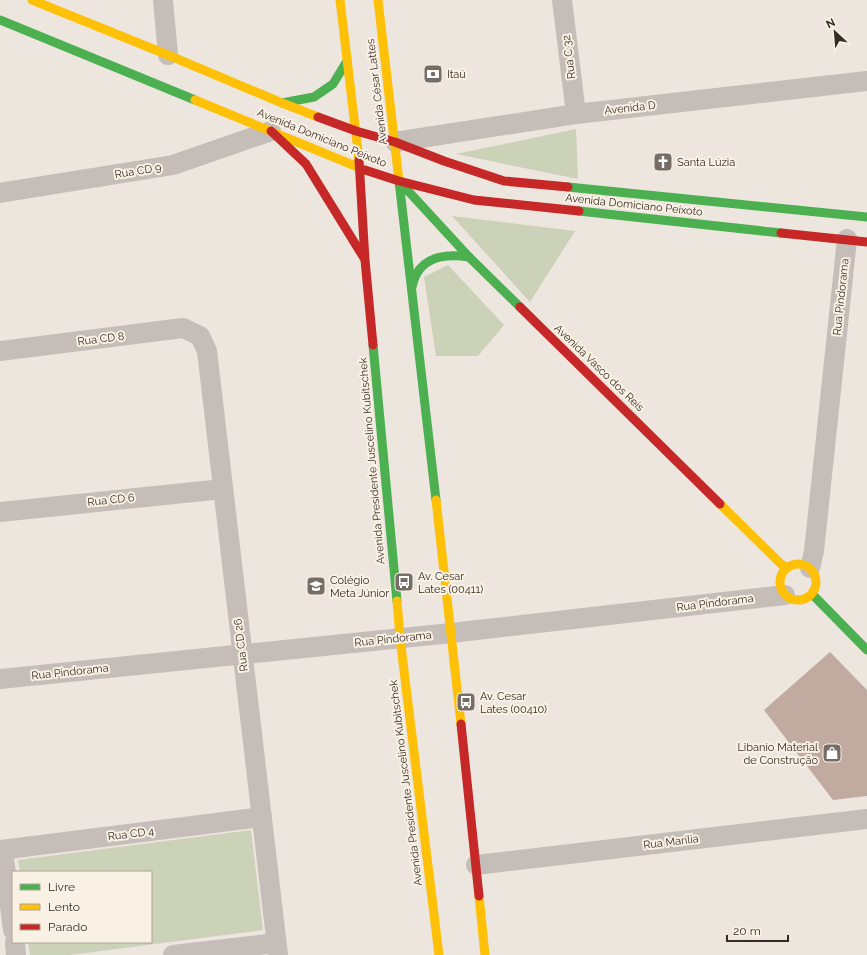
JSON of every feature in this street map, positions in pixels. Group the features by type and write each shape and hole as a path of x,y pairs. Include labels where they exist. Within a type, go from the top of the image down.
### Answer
{"main road":[{"name":"Avenida Domiciano Peixoto","path":"32,0 168,55 282,104 356,131 395,142 444,161 504,181 867,217"},
{"path":"340,0 356,131"},
{"name":"Avenida César Lattes","path":"378,0 399,181"},
{"name":"Avenida Domiciano Peixoto","path":"0,20 360,169 399,181 474,200 867,242"},
{"path":"282,104 314,97 333,84 347,61"},
{"path":"271,131 306,164 365,260"},
{"name":"Avenida Presidente Juscelino Kubitschek","path":"356,131 360,169 365,260 400,638 439,955"},
{"path":"399,181 451,633 485,955"},
{"name":"Avenida Vasco dos Reis","path":"399,181 469,258 781,564 787,568"},
{"path":"412,287 422,266 428,262 442,256 450,255 459,255 469,258"},
{"path":"792,565 805,565 810,568 814,573 816,584 812,594 802,600 795,600 785,595 780,584 783,572 792,565"},
{"path":"812,594 867,650"}],"street":[{"path":"163,0 168,55"},
{"name":"Rua C 32","path":"562,0 576,114"},
{"name":"Avenida D","path":"395,142 576,114 867,81"},
{"name":"Rua CD 9","path":"0,193 173,165 271,131"},
{"name":"Rua Pindorama","path":"810,568 814,551 847,239"},
{"name":"Rua CD 8","path":"0,351 183,328 200,336"},
{"name":"Rua CD 26","path":"200,336 207,351 277,949"},
{"name":"Rua CD 6","path":"0,512 223,489"},
{"name":"Rua Pindorama","path":"0,679 451,633 785,595"},
{"name":"Rua CD 4","path":"1,850 262,817"},
{"name":"Rua Marília","path":"476,865 867,819"},
{"path":"1,850 12,923"},
{"path":"14,943 16,955"},
{"path":"173,955 277,949"}],"green space":[{"path":"576,129 578,179 456,154"},
{"path":"452,216 575,231 530,302"},
{"path":"448,265 504,325 478,356 436,356 424,277"},
{"path":"251,830 263,930 70,955 30,955 28,943 152,943 152,871 20,871 18,860"}],"building":[{"name":"Libanio Material de Construção","path":"830,652 867,690 867,796 833,800 764,710"}],"traffic: fast":[{"path":"0,20 195,100"},
{"path":"282,103 314,97 333,84 347,61"},
{"path":"399,181 469,257 520,307"},
{"path":"399,181 436,500"},
{"path":"568,187 867,217"},
{"path":"579,211 781,233"},
{"path":"412,287 415,276 420,268 426,263 439,257 469,257"},
{"path":"373,345 397,601"},
{"path":"812,594 867,650"}],"traffic: slow":[{"path":"32,0 318,117"},
{"path":"340,0 359,160"},
{"path":"378,0 399,181"},
{"path":"195,100 365,170"},
{"path":"436,500 461,724"},
{"path":"720,504 781,564 787,568"},
{"path":"795,564 801,564 811,569 816,582 811,595 801,600 795,600 785,595 780,585 780,579 785,569 795,564"},
{"path":"397,601 400,638 439,955"},
{"path":"479,896 485,955"}],"traffic: jam":[{"path":"318,117 356,131 395,142 444,161 504,181 568,187"},
{"path":"271,131 306,164 364,258"},
{"path":"359,160 365,260 373,345"},
{"path":"365,170 399,181 474,200 579,211"},
{"path":"781,233 867,242"},
{"path":"520,307 720,504"},
{"path":"461,724 479,896"}],"place":[{"name":"Itaú","path":"433,74"},
{"name":"Santa Lúzia","path":"663,162"},
{"name":"Av. Cesar Lates (00411)","path":"404,582"},
{"name":"Colégio Meta Júnior","path":"316,586"},
{"name":"Av. Cesar Lates (00410)","path":"466,702"},
{"name":"Libanio Material de Construção","path":"832,753"}]}
